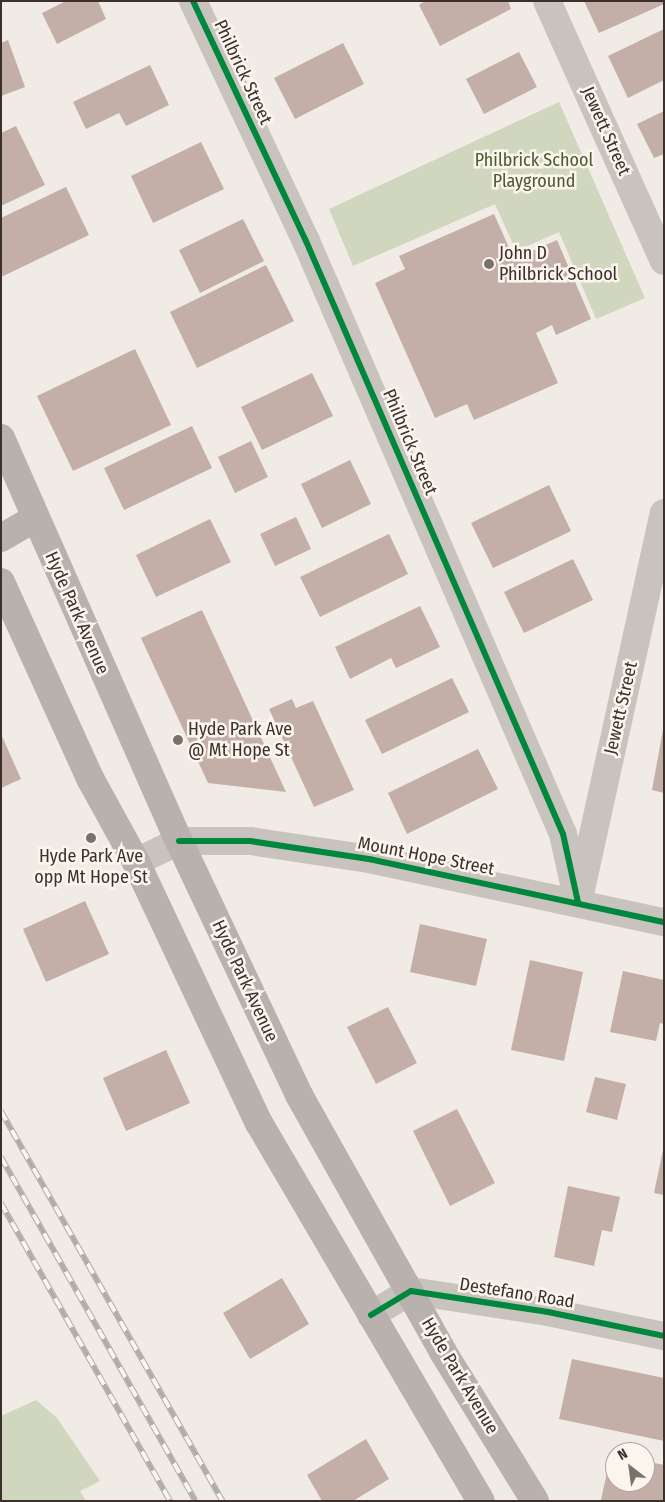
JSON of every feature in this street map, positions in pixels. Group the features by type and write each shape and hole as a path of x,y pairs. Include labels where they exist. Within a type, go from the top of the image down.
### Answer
{"main road":[{"name":"Hyde Park Avenue","path":"1,438 179,841 299,1095 411,1291 443,1352 535,1501"},
{"path":"1,538 35,518"},
{"path":"1,582 91,780 136,862 259,1123 480,1501"}],"street":[{"name":"Philbrick Street","path":"193,1 306,241 560,828 578,902"},
{"name":"Jewett Street","path":"547,1 664,261"},
{"name":"Jewett Street","path":"578,902 664,513"},
{"name":"Mount Hope Street","path":"136,862 179,841 250,840 369,859 578,902 664,922"},
{"path":"371,1315 411,1291"},
{"name":"Destefano Road","path":"411,1291 548,1312 664,1336"}],"green space":[{"name":"Philbrick School Playground","path":"559,102 645,298 596,319 559,232 516,251 495,204 353,266 329,209"},
{"path":"36,1400 57,1418 100,1481 80,1491 86,1501 1,1501 1,1416"}],"building":[{"path":"66,1 98,1 106,19 57,44 42,13"},
{"path":"425,1 508,1 511,9 440,46 419,5"},
{"path":"584,1 664,1 664,4 599,33"},
{"path":"664,29 664,80 628,98 608,56"},
{"path":"8,40 25,87 1,96 1,43"},
{"path":"343,43 364,84 295,119 274,78"},
{"path":"519,52 537,87 484,114 466,79"},
{"path":"150,65 169,105 126,126 119,113 86,129 73,102"},
{"path":"664,111 664,154 654,158 637,124"},
{"path":"16,126 45,185 1,206 1,133"},
{"path":"201,142 224,189 153,223 131,176"},
{"path":"66,187 89,235 1,277 1,218"},
{"path":"494,214 514,259 557,240 591,319 556,335 552,325 536,333 558,383 474,420 467,404 435,418 375,283 405,269 399,256"},
{"path":"243,219 264,261 200,293 179,250"},
{"path":"266,265 294,321 197,368 170,312"},
{"path":"135,349 171,425 73,471 37,396"},
{"path":"312,373 333,416 262,450 241,407"},
{"path":"192,426 212,468 124,510 104,468"},
{"path":"251,441 268,477 235,493 218,457"},
{"path":"350,460 371,504 322,528 301,484"},
{"path":"549,485 571,531 493,568 471,523"},
{"path":"296,517 311,549 275,566 260,534"},
{"path":"210,519 231,562 156,597 136,555"},
{"path":"389,534 408,574 320,617 300,577"},
{"path":"573,559 593,600 524,633 504,592"},
{"path":"420,606 440,647 396,668 391,658 350,679 335,647"},
{"path":"202,610 286,792 208,783 141,638"},
{"path":"452,678 469,712 382,754 365,720"},
{"path":"292,699 296,708 313,701 354,790 314,807 269,709"},
{"path":"664,730 664,793 652,790"},
{"path":"1,734 21,779 1,788"},
{"path":"478,749 498,789 407,834 388,793"},
{"path":"85,901 109,954 46,982 23,929"},
{"path":"420,924 487,939 476,986 410,972"},
{"path":"530,960 583,972 564,1061 511,1050"},
{"path":"623,971 664,980 664,1024 660,1023 656,1041 610,1032"},
{"path":"388,1007 417,1063 376,1084 347,1027"},
{"path":"166,1050 190,1103 126,1131 103,1078"},
{"path":"595,1077 626,1084 617,1120 586,1112"},
{"path":"457,1109 495,1183 450,1206 413,1131"},
{"path":"664,1150 664,1195 654,1193"},
{"path":"568,1186 620,1197 612,1232 602,1230 594,1266 554,1257"},
{"path":"282,1278 309,1324 250,1359 223,1313"},
{"path":"572,1359 664,1378 664,1441 559,1419"},
{"path":"366,1439 389,1479 353,1501 322,1501 307,1475"},
{"path":"655,1463 664,1465 664,1501 601,1500 605,1482 605,1492 655,1492"}],"railway":[{"path":"1,1111 223,1501"},
{"path":"1,1157 196,1501"},
{"path":"1,1203 170,1501"}],"cycle path":[{"path":"193,1 306,241 563,834 578,902"},
{"path":"179,841 250,841 369,859 664,922"},
{"path":"371,1315 411,1291 548,1312 664,1336"}],"place":[{"name":"John D Philbrick School","path":"489,264"},
{"name":"Hyde Park Ave @ Mt Hope St","path":"178,740"},
{"name":"Hyde Park Ave opp Mt Hope St","path":"91,838"}]}
